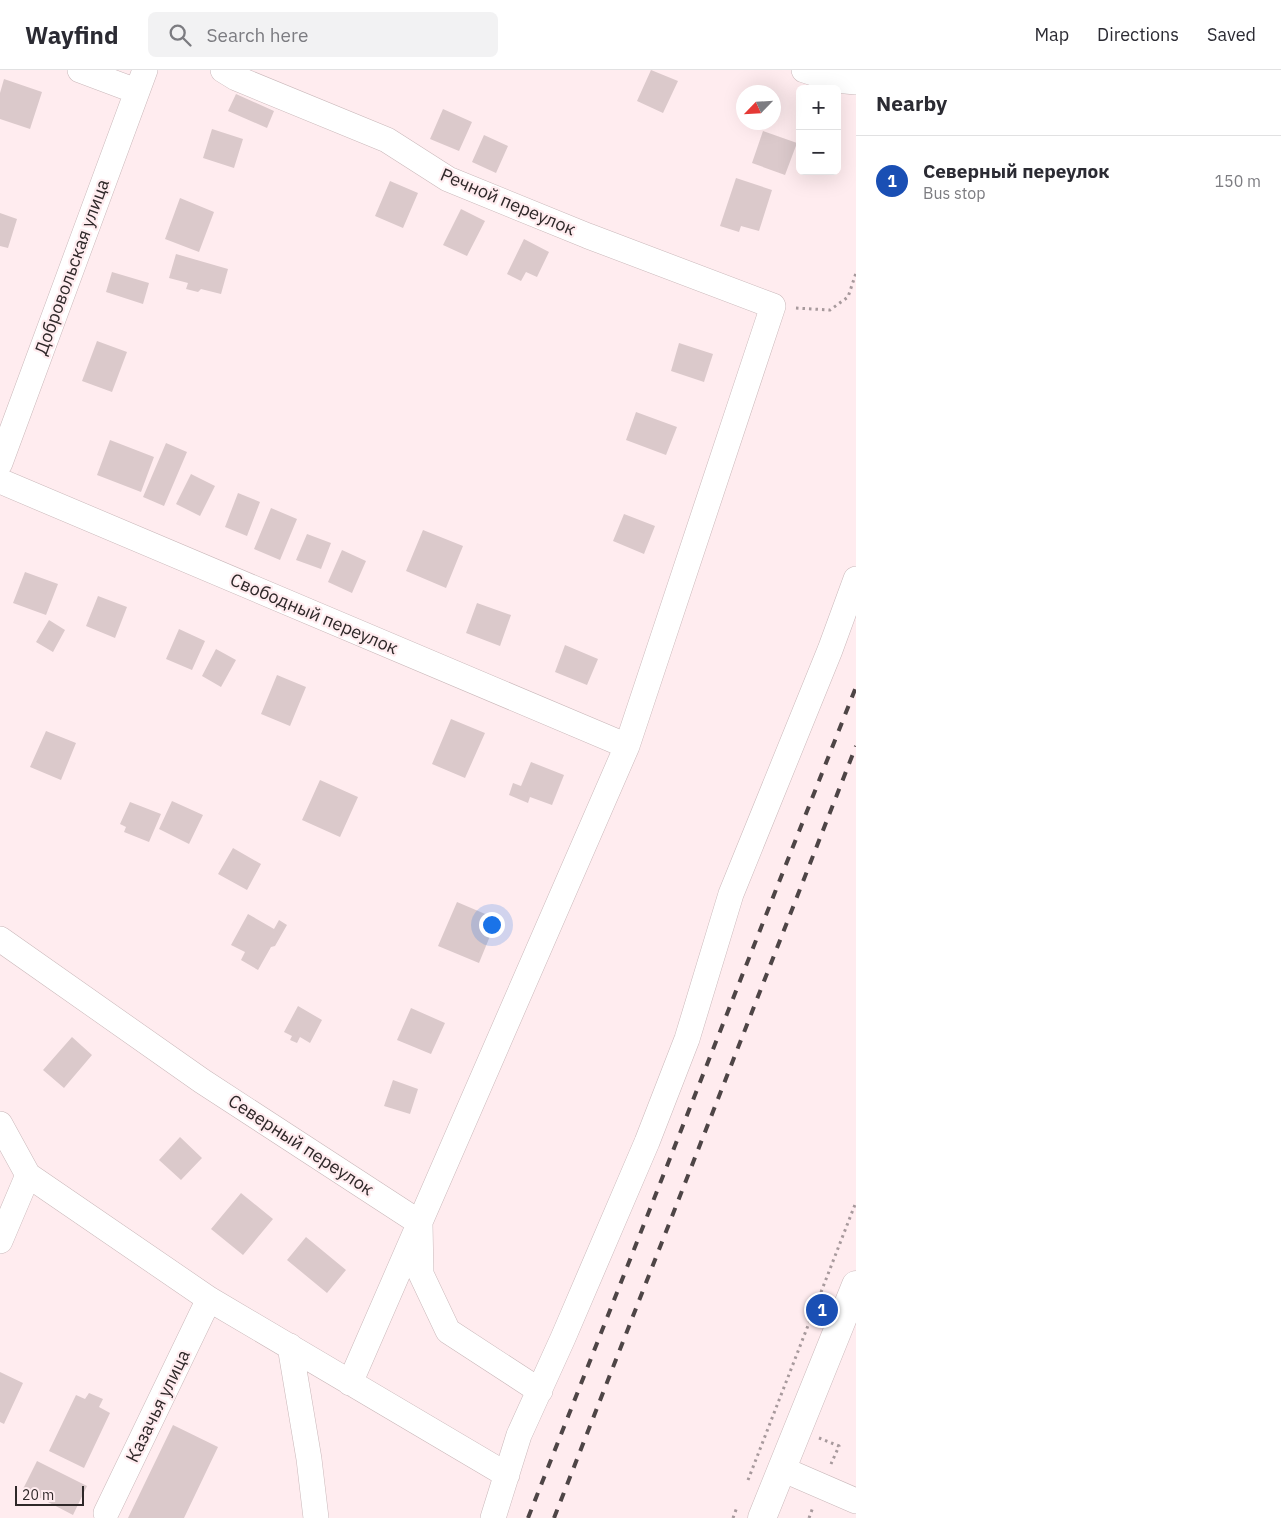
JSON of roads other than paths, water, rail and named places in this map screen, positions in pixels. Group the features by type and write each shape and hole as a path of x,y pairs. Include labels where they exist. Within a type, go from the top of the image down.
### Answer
{"main road":[{"path":"762,1518 856,1285"}],"street":[{"path":"80,70 141,80"},
{"name":"Речной переулок","path":"223,70 236,78 387,140 448,179 588,236 773,306 627,746"},
{"path":"804,70 846,81"},
{"name":"Добровольская улица","path":"0,463 141,80"},
{"name":"Свободный переулок","path":"0,481 627,746"},
{"path":"492,1518 519,1435 540,1391 643,1151 687,1039 731,894 830,650 856,579"},
{"path":"350,1383 627,746"},
{"name":"Северный переулок","path":"0,939 202,1082 420,1223"},
{"path":"0,1124 28,1175 210,1299 507,1474"},
{"path":"0,1241 28,1175"},
{"path":"420,1223 422,1274 448,1331 540,1391"},
{"name":"Казачья улица","path":"106,1513 210,1299"},
{"path":"290,1346 309,1459 316,1518"},
{"path":"782,1469 856,1501"}],"railway":[{"path":"528,1518 856,687"},
{"path":"554,1518 856,746"}],"place":[{"name":"Северный переулок","path":"822,1310"}]}
